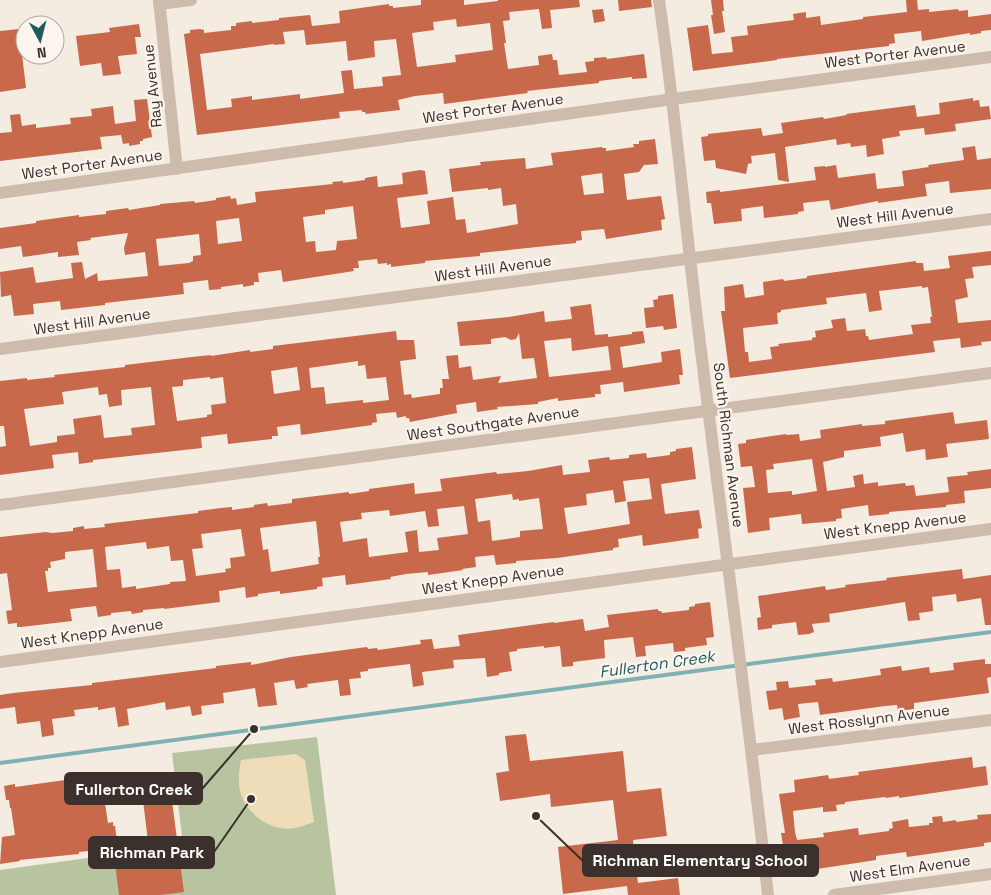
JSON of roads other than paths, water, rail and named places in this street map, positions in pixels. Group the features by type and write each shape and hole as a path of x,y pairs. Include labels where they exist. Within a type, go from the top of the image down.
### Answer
{"street":[{"path":"159,2 191,0"},
{"name":"South Richman Avenue","path":"659,0 673,99 708,410 752,750 768,895"},
{"name":"Ray Avenue","path":"159,2 177,169"},
{"name":"West Porter Avenue","path":"0,193 673,99 991,58"},
{"name":"West Hill Avenue","path":"0,349 991,219"},
{"name":"West Southgate Avenue","path":"0,505 991,373"},
{"name":"West Knepp Avenue","path":"0,662 991,529"},
{"name":"West Rosslynn Avenue","path":"752,750 991,720"},
{"name":"West Elm Avenue","path":"834,895 991,874"}],"waterway":[{"name":"Fullerton Creek","path":"0,763 991,632"}],"place":[{"name":"Fullerton Creek","path":"254,729"},
{"name":"Richman Park","path":"251,799"},
{"name":"Richman Elementary School","path":"536,816"}]}
